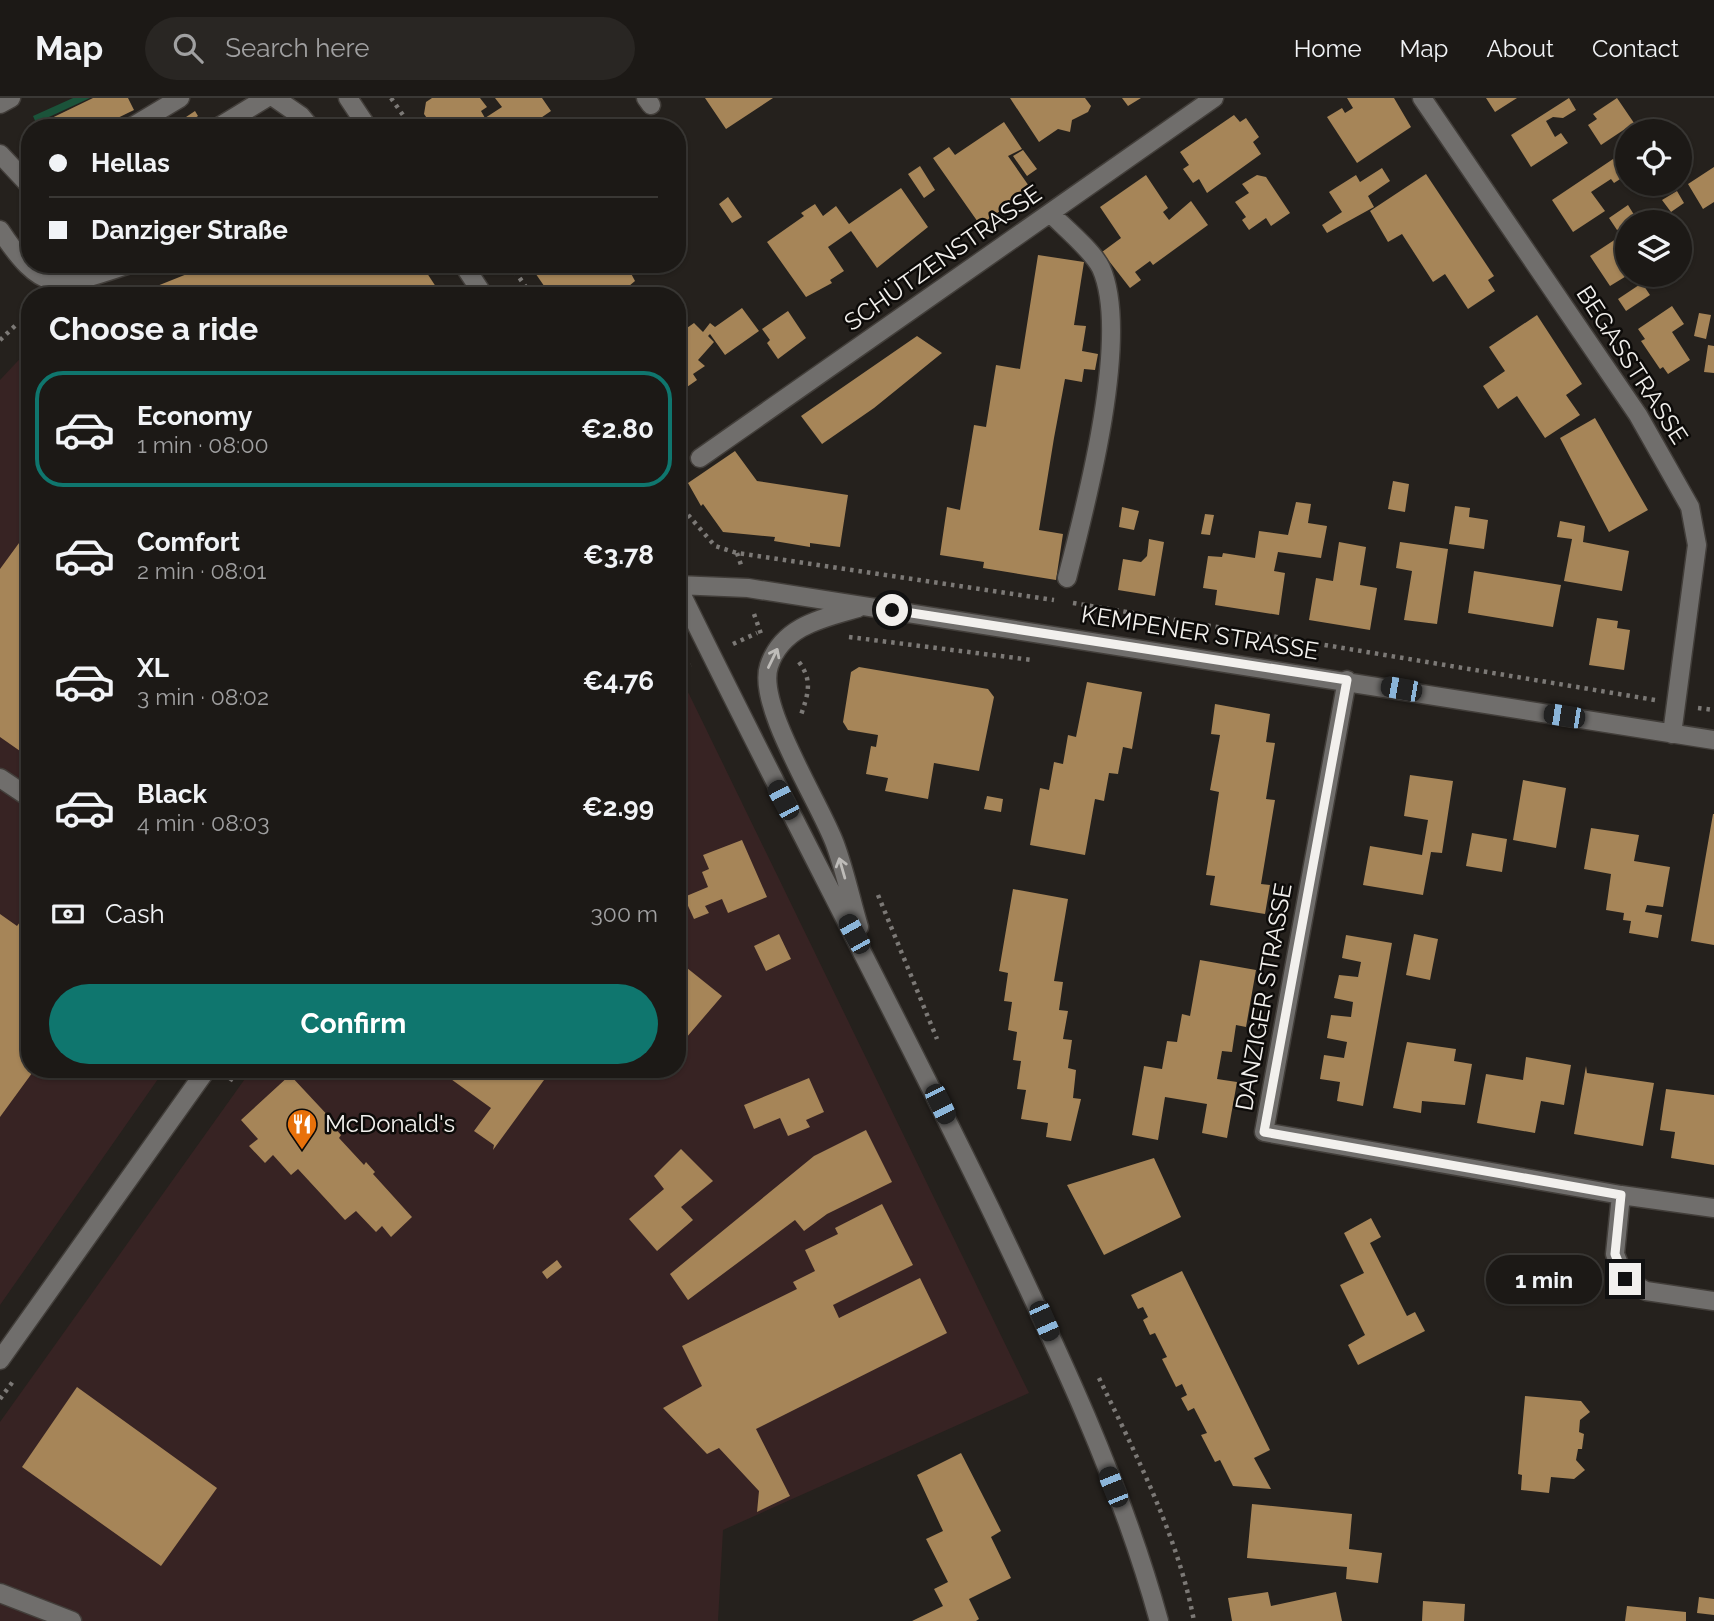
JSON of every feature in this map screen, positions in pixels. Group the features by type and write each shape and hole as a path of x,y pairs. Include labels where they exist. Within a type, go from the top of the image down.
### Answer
{"street":[{"path":"0,104 11,98"},
{"path":"145,119 180,98"},
{"path":"232,119 266,98"},
{"path":"275,98 304,119"},
{"name":"SCHÜTZENSTRASSE","path":"700,458 1213,98"},
{"name":"BEGASSTRASSE","path":"1422,98 1638,415 1690,507 1696,545 1672,734"},
{"path":"357,101 365,119"},
{"path":"0,154 21,176"},
{"path":"1050,213 1100,266 1112,312 1109,369 1093,470 1067,578"},
{"path":"0,230 21,260"},
{"path":"35,273 46,281 61,284 102,273"},
{"name":"KEMPENER STRASSE","path":"686,585 748,587 1714,740"},
{"path":"686,604 771,779 867,957 1053,1342 1141,1555 1159,1621"},
{"path":"865,606 817,619 791,633 779,646 768,668 768,699 835,844 867,957"},
{"name":"DANZIGER STRASSE","path":"1347,680 1264,1132 1621,1195 1714,1208"},
{"path":"0,778 21,792"},
{"path":"0,1360 201,1078"},
{"path":"1621,1195 1615,1254 1625,1279 1646,1291 1714,1301"},
{"path":"0,1593 72,1621"}],"path":[{"path":"391,98 406,119"},
{"path":"0,340 16,325"},
{"path":"686,517 715,546 737,553 930,580 1677,704"},
{"path":"737,553 758,633 795,657 806,672 810,688 799,720"},
{"path":"875,889 938,1042"},
{"path":"1095,1370 1161,1515 1187,1585 1194,1621"}],"shaded area":[{"path":"21,358 21,1078 159,1078 0,1305 0,380"},
{"path":"686,690 1029,1393 723,1530 718,1621 0,1621 0,1422 246,1078 686,1078"}],"green space":[{"path":"73,98 90,98 45,119 34,119 33,116"}],"building":[{"path":"93,98 128,98 134,110 116,119 50,119"},
{"path":"432,98 480,98 487,107 481,111 485,118 502,107 495,98 542,98 551,111 539,119 428,119 424,114 426,102"},
{"path":"705,98 773,98 726,129"},
{"path":"1010,98 1085,98 1091,106 1088,112 1072,120 1070,132 1058,129 1039,142"},
{"path":"1122,98 1141,98 1128,106"},
{"path":"1347,98 1394,98 1411,127 1357,163 1327,117 1342,108 1345,113 1353,108"},
{"path":"1486,98 1517,98 1495,112"},
{"path":"1569,98 1576,110 1563,118 1553,117 1546,121 1555,137 1561,133 1568,143 1531,167 1511,135"},
{"path":"1617,98 1631,119 1615,119 1615,136 1601,145 1588,125 1597,119 1593,114"},
{"path":"195,111 198,116 194,119 183,119"},
{"path":"1234,115 1240,122 1246,118 1259,137 1253,142 1261,154 1207,193 1199,179 1193,183 1183,169 1189,165 1180,152"},
{"path":"1004,122 1022,149 1008,156 1031,189 980,225 933,158 949,147 955,155"},
{"path":"1023,150 1037,169 1027,176 1013,156"},
{"path":"1615,158 1615,182 1611,179 1591,192 1605,211 1573,232 1552,200"},
{"path":"920,166 935,190 924,198 908,174"},
{"path":"1714,167 1714,202 1703,209 1692,191 1692,181"},
{"path":"1382,168 1390,181 1368,196 1374,207 1327,233 1322,225 1342,212 1329,192 1356,175 1360,182"},
{"path":"1426,174 1494,276 1488,280 1495,291 1468,309 1445,274 1433,282 1402,234 1388,242 1370,211"},
{"path":"1146,175 1168,208 1163,212 1169,220 1191,201 1208,225 1153,265 1150,261 1135,272 1141,280 1130,288 1102,252 1121,238 1100,207"},
{"path":"1257,175 1266,177 1290,213 1271,226 1266,218 1249,230 1242,220 1246,217 1235,202 1249,193 1242,184"},
{"path":"901,188 928,227 877,268 851,231 828,247 844,271 830,280 832,283 806,297 767,242 804,216 801,213 815,204 823,216 836,206 849,224"},
{"path":"1669,196 1680,196 1684,203 1670,210 1662,200"},
{"path":"728,197 742,217 732,223 719,204"},
{"path":"1615,214 1615,227 1609,218"},
{"path":"1615,240 1615,283 1610,286 1590,256"},
{"path":"1038,255 1084,262 1074,325 1086,326 1082,351 1098,354 1095,370 1084,369 1082,382 1065,379 1054,438 1039,530 1063,534 1056,580 983,568 984,562 940,555 947,507 960,510 974,425 986,427 996,365 1020,369"},
{"path":"190,273 427,273 436,287 154,287"},
{"path":"535,273 631,273 635,281 628,287 545,287"},
{"path":"1636,287 1645,287 1650,295 1626,311 1618,299"},
{"path":"1672,306 1684,324 1672,332 1690,360 1668,374 1663,367 1660,369 1641,341 1645,339 1638,329"},
{"path":"742,308 759,331 725,355 710,334 708,336 714,342 698,360 705,366 693,374 697,380 686,388 686,329 694,323 703,332 710,323 715,327"},
{"path":"788,311 806,338 778,359 767,343 770,340 762,329"},
{"path":"1699,313 1711,315 1706,339 1694,336"},
{"path":"1537,315 1582,384 1566,395 1580,415 1545,438 1517,396 1498,409 1483,386 1505,371 1489,347"},
{"path":"917,336 942,353 874,408 822,444 801,416"},
{"path":"1708,345 1714,346 1714,373 1704,372"},
{"path":"1595,418 1648,510 1609,532 1560,438"},
{"path":"735,451 757,481 848,495 840,547 810,543 810,547 774,541 775,537 723,532 703,504 701,506 688,483"},
{"path":"1393,481 1409,484 1405,512 1388,509"},
{"path":"1296,502 1311,504 1308,523 1327,526 1321,558 1278,552 1274,571 1285,573 1279,615 1215,605 1217,590 1203,588 1208,556 1222,557 1223,553 1255,558 1259,531 1288,535"},
{"path":"1455,506 1470,508 1469,517 1488,520 1484,549 1449,544"},
{"path":"1122,507 1139,511 1134,530 1119,527"},
{"path":"1205,514 1214,515 1210,535 1201,534"},
{"path":"1560,521 1585,526 1583,542 1629,551 1622,591 1564,581 1572,539 1557,537"},
{"path":"1149,539 1164,542 1155,596 1118,590 1123,559 1141,562 1147,556"},
{"path":"21,540 21,752 0,737 0,569"},
{"path":"1339,542 1366,547 1360,585 1377,588 1370,630 1309,620 1316,578 1333,581"},
{"path":"1400,542 1448,549 1437,624 1404,620 1412,571 1396,568"},
{"path":"1474,571 1561,585 1553,627 1468,613"},
{"path":"1597,618 1618,621 1617,628 1630,630 1624,670 1589,665"},
{"path":"859,667 988,689 994,697 979,771 934,763 928,799 885,791 888,778 866,774 871,746 876,747 878,735 848,730 843,722 851,672"},
{"path":"1087,682 1142,692 1132,749 1123,747 1118,774 1109,773 1104,801 1095,799 1085,855 1030,845 1040,788 1049,790 1054,762 1063,764 1068,735 1076,737"},
{"path":"1215,704 1270,714 1266,742 1275,743 1266,799 1275,800 1261,884 1270,885 1265,914 1210,905 1215,876 1206,875 1219,792 1210,790 1220,735 1211,734"},
{"path":"1410,775 1453,781 1442,853 1431,852 1423,895 1363,885 1370,846 1422,855 1428,820 1404,816"},
{"path":"1523,780 1566,788 1556,848 1513,840"},
{"path":"987,796 1003,799 1001,812 984,809"},
{"path":"1714,814 1714,945 1691,941"},
{"path":"1591,828 1639,835 1634,861 1670,867 1663,907 1647,905 1645,912 1662,915 1658,938 1629,933 1631,921 1623,920 1624,913 1606,910 1611,874 1584,869"},
{"path":"1472,833 1507,839 1502,872 1466,866"},
{"path":"742,840 767,897 728,913 722,899 705,906 709,913 694,919 686,896 708,887 702,872 709,869 703,855"},
{"path":"1013,889 1068,899 1054,981 1063,982 1059,1010 1068,1011 1063,1039 1072,1040 1068,1068 1076,1070 1073,1098 1081,1099 1071,1141 1046,1137 1048,1123 1021,1119 1026,1090 1017,1089 1021,1061 1013,1060 1017,1032 1008,1030 1012,1002 1004,1001 1008,973 999,971"},
{"path":"0,914 17,926 21,921 21,1078 28,1078 0,1117"},
{"path":"779,934 791,959 766,971 754,946"},
{"path":"1414,934 1438,939 1430,980 1406,975"},
{"path":"1346,935 1392,943 1363,1106 1337,1101 1340,1082 1320,1079 1324,1055 1344,1058 1347,1042 1327,1038 1331,1015 1351,1017 1353,1002 1334,998 1339,975 1358,977 1361,962 1342,958"},
{"path":"1200,960 1256,970 1246,1027 1236,1025 1232,1052 1222,1051 1217,1079 1237,1082 1227,1138 1202,1133 1207,1104 1165,1097 1158,1140 1132,1135 1144,1066 1162,1069 1167,1041 1177,1042 1182,1014 1190,1016"},
{"path":"686,967 722,996 686,1038"},
{"path":"1407,1042 1456,1049 1454,1061 1472,1064 1465,1105 1422,1101 1421,1113 1393,1108"},
{"path":"1526,1057 1571,1065 1564,1105 1541,1101 1535,1133 1477,1123 1486,1074 1523,1080"},
{"path":"1586,1066 1587,1073 1654,1083 1643,1146 1574,1134"},
{"name":"McDonald's","path":"287,1078 293,1078 333,1121 328,1126 330,1129 333,1126 341,1135 339,1138 364,1165 366,1162 375,1172 373,1174 412,1217 391,1237 382,1226 376,1232 356,1211 345,1220 298,1169 291,1175 273,1155 265,1163 249,1146 258,1139 241,1120"},
{"path":"449,1078 545,1078 493,1150 494,1145 474,1131 491,1108"},
{"path":"809,1078 824,1112 806,1120 810,1127 788,1136 780,1118 754,1129 744,1105"},
{"path":"1666,1089 1714,1095 1714,1165 1671,1158 1675,1132 1660,1130"},
{"path":"866,1130 892,1182 827,1214 804,1231 795,1220 688,1300 670,1274 814,1156"},
{"path":"681,1149 713,1181 681,1207 693,1220 657,1251 629,1219 664,1189 654,1176"},
{"path":"1154,1158 1181,1217 1104,1255 1067,1185"},
{"path":"882,1204 913,1265 833,1305 839,1318 920,1278 947,1333 756,1429 790,1496 757,1512 759,1491 719,1448 707,1454 663,1408 702,1386 682,1346 797,1289 793,1282 815,1271 805,1250 838,1234 835,1228"},
{"path":"1371,1218 1381,1237 1370,1243 1407,1316 1415,1312 1425,1331 1358,1365 1348,1345 1365,1335 1340,1285 1364,1273 1344,1233"},
{"path":"557,1260 562,1267 547,1279 542,1272"},
{"path":"1182,1271 1270,1450 1254,1458 1271,1489 1233,1486 1220,1460 1215,1462 1201,1435 1207,1433 1194,1408 1188,1411 1181,1398 1187,1395 1182,1384 1176,1387 1162,1359 1167,1357 1155,1333 1150,1335 1143,1320 1148,1317 1143,1307 1138,1309 1131,1295"},
{"path":"77,1387 217,1488 161,1566 22,1467"},
{"path":"1525,1396 1581,1401 1590,1412 1580,1420 1579,1432 1584,1434 1582,1449 1578,1449 1576,1460 1585,1470 1574,1479 1551,1477 1549,1493 1521,1490 1522,1475 1518,1474"},
{"path":"961,1453 1001,1531 991,1537 1011,1578 969,1599 979,1619 976,1621 912,1621 943,1606 934,1589 948,1582 926,1539 943,1531 917,1475"},
{"path":"1252,1504 1352,1514 1349,1549 1382,1553 1378,1583 1346,1579 1347,1567 1247,1558"},
{"path":"1268,1592 1271,1606 1336,1592 1342,1621 1232,1621 1228,1598"},
{"path":"1699,1597 1714,1599 1714,1615 1697,1613"},
{"path":"1423,1601 1465,1604 1464,1621 1422,1621"},
{"path":"1627,1606 1686,1612 1686,1621 1625,1621"}],"place":[{"name":"McDonald's","path":"302,1151"}],"route":[{"path":"892,610 1347,680 1264,1132 1621,1195 1615,1254 1625,1279"}]}
